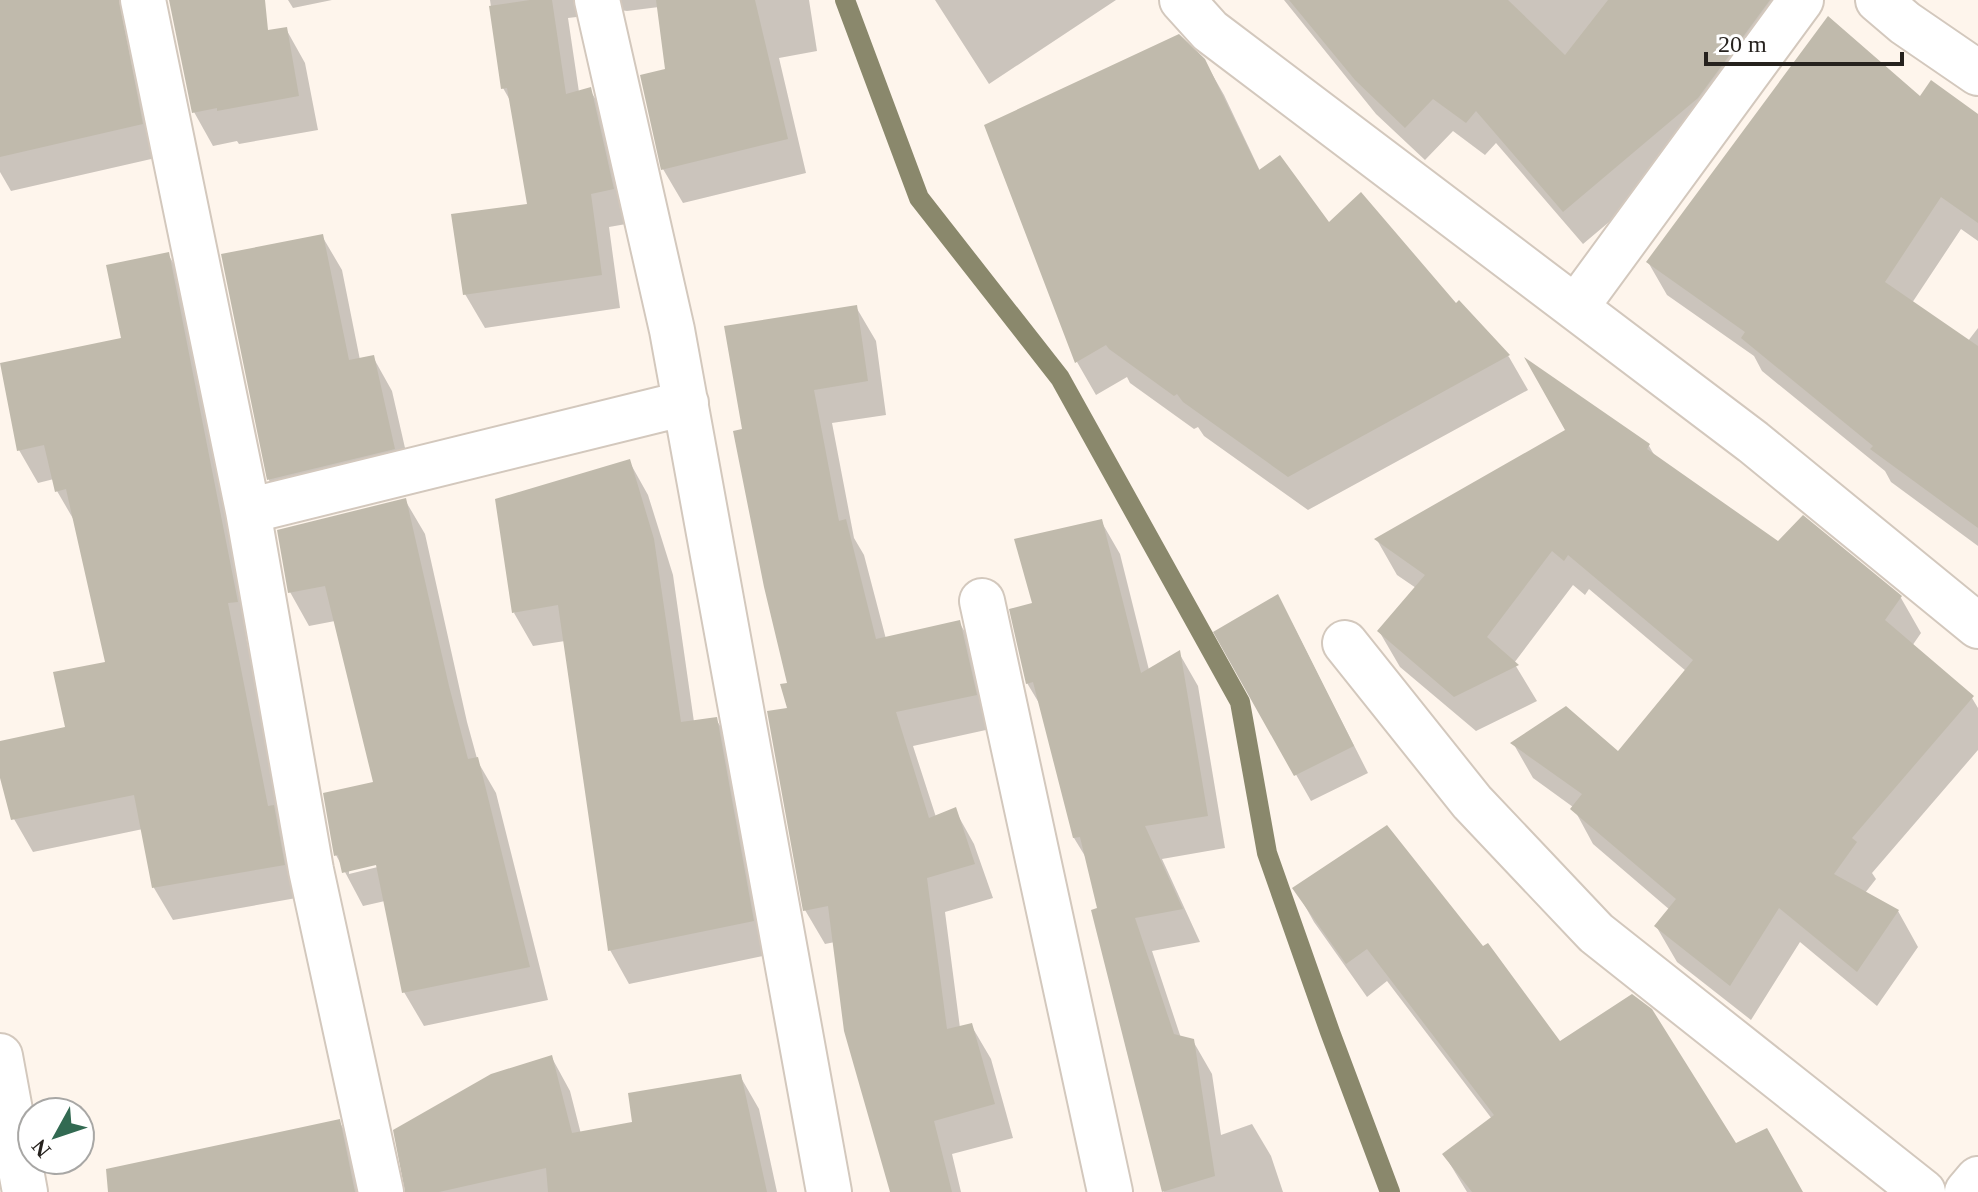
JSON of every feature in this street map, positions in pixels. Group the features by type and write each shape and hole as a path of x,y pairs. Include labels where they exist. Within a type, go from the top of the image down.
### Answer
{"street":[{"path":"143,0 248,511 311,870 381,1192"},
{"path":"597,0 672,330 829,1192"},
{"path":"1182,0 1210,31 1753,442 1978,626"},
{"path":"1576,307 1801,0"},
{"path":"1878,0 1905,23 1978,73"},
{"path":"248,511 686,403"},
{"path":"982,601 1110,1192"},
{"path":"1345,643 1472,802 1596,933 1923,1192"},
{"path":"0,1056 25,1192"},
{"path":"1967,1192 1978,1179"}],"building":[{"path":"0,0 119,0 143,124 0,157"},
{"path":"169,0 265,0 268,30 287,27 299,96 192,113"},
{"path":"552,0 566,94 591,87 614,189 591,194 602,275 463,295 451,214 527,204 507,88 501,89 489,6"},
{"path":"656,0 755,0 788,139 661,170 640,75 665,69"},
{"path":"1289,0 1508,0 1565,55 1608,0 1770,0 1698,98 1563,212 1476,111 1466,123 1433,99 1405,128 1355,80"},
{"path":"1828,16 1920,96 1931,80 1978,114 1978,223 1941,197 1885,282 1978,346 1978,528 1870,449 1873,446 1741,338 1745,332 1646,262"},
{"path":"1179,34 1205,59 1259,170 1280,155 1329,222 1361,192 1456,303 1459,300 1510,355 1288,477 1106,345 1075,363 984,125"},
{"path":"323,234 349,360 374,355 395,449 267,480 221,254"},
{"path":"169,252 238,602 228,603 268,806 274,805 285,865 152,888 134,795 11,820 0,778 0,741 65,727 53,672 105,662 66,489 55,492 44,445 17,451 0,363 121,338 106,265"},
{"path":"857,305 868,381 814,390 839,521 846,519 876,639 960,620 977,695 896,712 929,818 956,807 975,864 927,878 947,1029 972,1023 995,1104 934,1121 952,1192 890,1192 844,1031 828,906 803,911 767,711 787,708 780,684 787,683 733,431 742,429 724,326"},
{"path":"1524,357 1650,444 1647,449 1778,541 1803,515 1902,596 1885,620 1974,696 1852,838 1857,842 1834,874 1899,910 1857,972 1779,908 1730,986 1654,926 1676,899 1570,809 1582,794 1510,743 1566,706 1618,751 1693,660 1568,555 1564,561 1552,551 1487,637 1519,665 1454,697 1377,631 1425,575 1374,539 1565,430"},
{"path":"630,459 654,539 681,722 717,717 754,921 608,951 558,605 512,613 495,499"},
{"path":"406,498 468,759 478,757 530,967 402,993 376,865 342,873 338,855 334,856 323,793 373,782 325,586 288,593 277,530"},
{"path":"1102,519 1141,673 1180,650 1208,816 1145,826 1183,909 1135,918 1174,1034 1194,1039 1215,1176 1162,1192 1091,910 1097,908 1080,837 1073,838 1033,682 1026,684 1009,609 1032,603 1014,539"},
{"path":"1278,594 1354,746 1294,776 1213,632"},
{"path":"1387,825 1483,946 1488,943 1560,1041 1632,994 1652,1009 1736,1143 1767,1128 1803,1192 1472,1192 1442,1154 1494,1115 1367,949 1346,964 1292,888"},
{"path":"552,1055 572,1133 632,1122 628,1093 741,1074 767,1192 548,1192 546,1168 439,1192 405,1192 393,1130 491,1074"},
{"path":"340,1119 355,1192 108,1192 106,1169"}],"waterway":[{"path":"845,0 919,198 1060,378 1240,702 1267,853 1390,1192"}]}
